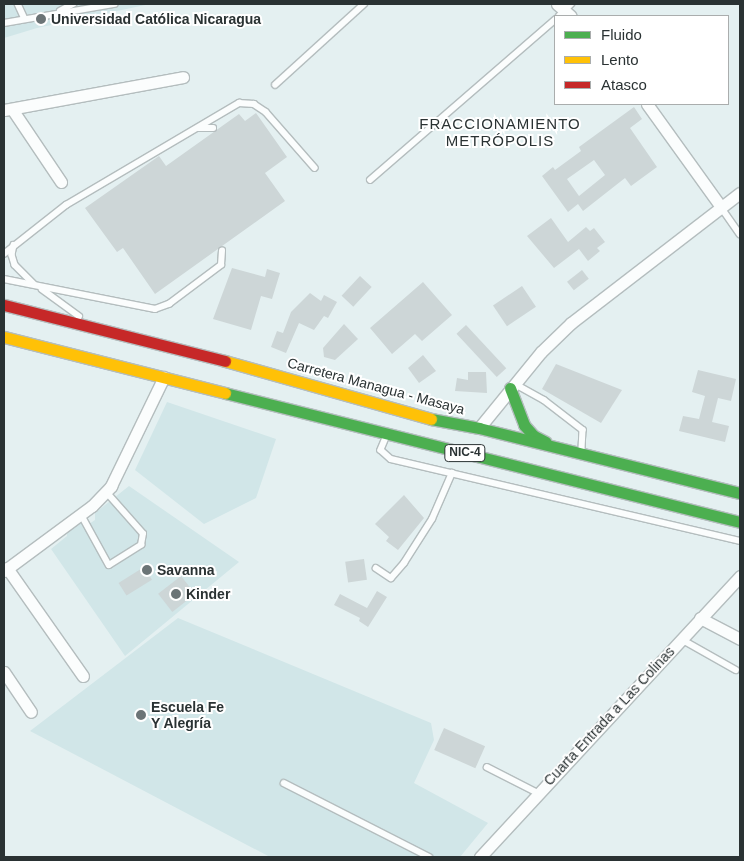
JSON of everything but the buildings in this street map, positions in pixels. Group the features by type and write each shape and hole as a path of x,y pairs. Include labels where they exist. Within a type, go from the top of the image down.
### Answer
{"highway":[{"name":"Carretera Managua - Masaya","path":"4,304 191,354 239,364 448,424 479,428 740,493"},
{"name":"NIC-4","path":"4,337 740,522"},
{"path":"189,383 201,374 191,354"},
{"path":"229,394 218,376 239,364"},
{"path":"512,386 524,425 534,436 555,447"},
{"path":"388,434 402,432 438,440 458,438 479,428 493,447 568,478"}],"street":[{"path":"61,182 8,110 183,77"},
{"path":"648,105 721,207"},
{"path":"479,428 512,386 571,322 740,193"},
{"path":"83,676 6,570 81,514 106,492 158,395 164,377"},
{"name":"Cuarta Entrada a Las Colinas","path":"480,857 740,576"},
{"path":"700,618 740,637"},
{"path":"4,672 31,712"}],"lane":[{"path":"18,4 24,17"},
{"path":"4,23 24,17 60,11 73,4"},
{"path":"60,11 70,13 98,5 114,4"},
{"path":"275,85 364,4"},
{"path":"370,180 554,21"},
{"path":"4,254 66,205 239,103 254,104 266,112 315,168"},
{"path":"198,128 213,128"},
{"path":"721,207 740,234"},
{"path":"14,245 12,255 15,265 39,286 96,329"},
{"path":"4,279 155,309 169,304 221,265 222,251"},
{"path":"512,386 544,400 583,430 582,453"},
{"path":"388,434 382,450 390,459 740,541"},
{"path":"376,568 391,578 404,562 432,519 452,473"},
{"path":"81,514 109,565 141,545 143,534 106,492"},
{"path":"681,639 736,670"},
{"path":"487,767 538,793"},
{"path":"284,784 428,857"}],"shaded area":[{"name":"Universidad Católica Nicaragua","path":"4,4 150,4 37,28 4,38"},
{"path":"167,402 276,439 256,498 204,524 135,470"},
{"name":"Savanna","path":"129,486 239,562 125,656 51,549 67,536 67,531 75,523 89,524 95,520 95,513"},
{"path":"178,618 431,723 434,740 414,783 488,823 460,857 270,857 30,731"}],"traffic: fast":[{"path":"510,388 524,425 534,436 546,442"},
{"path":"225,393 740,522"},
{"path":"431,419 479,428 740,493"}],"traffic: slow":[{"path":"4,337 225,393"},
{"path":"225,361 431,419"}],"traffic: jam":[{"path":"4,305 225,361"}],"place":[{"name":"Universidad Católica Nicaragua","path":"41,19"},
{"name":"Savanna","path":"147,570"},
{"name":"Kinder","path":"176,594"},
{"name":"Escuela Fe Y Alegría","path":"141,715"}],"district":[{"name":"FRACCIONAMIENTO METRÓPOLIS","path":"500,132"}]}
